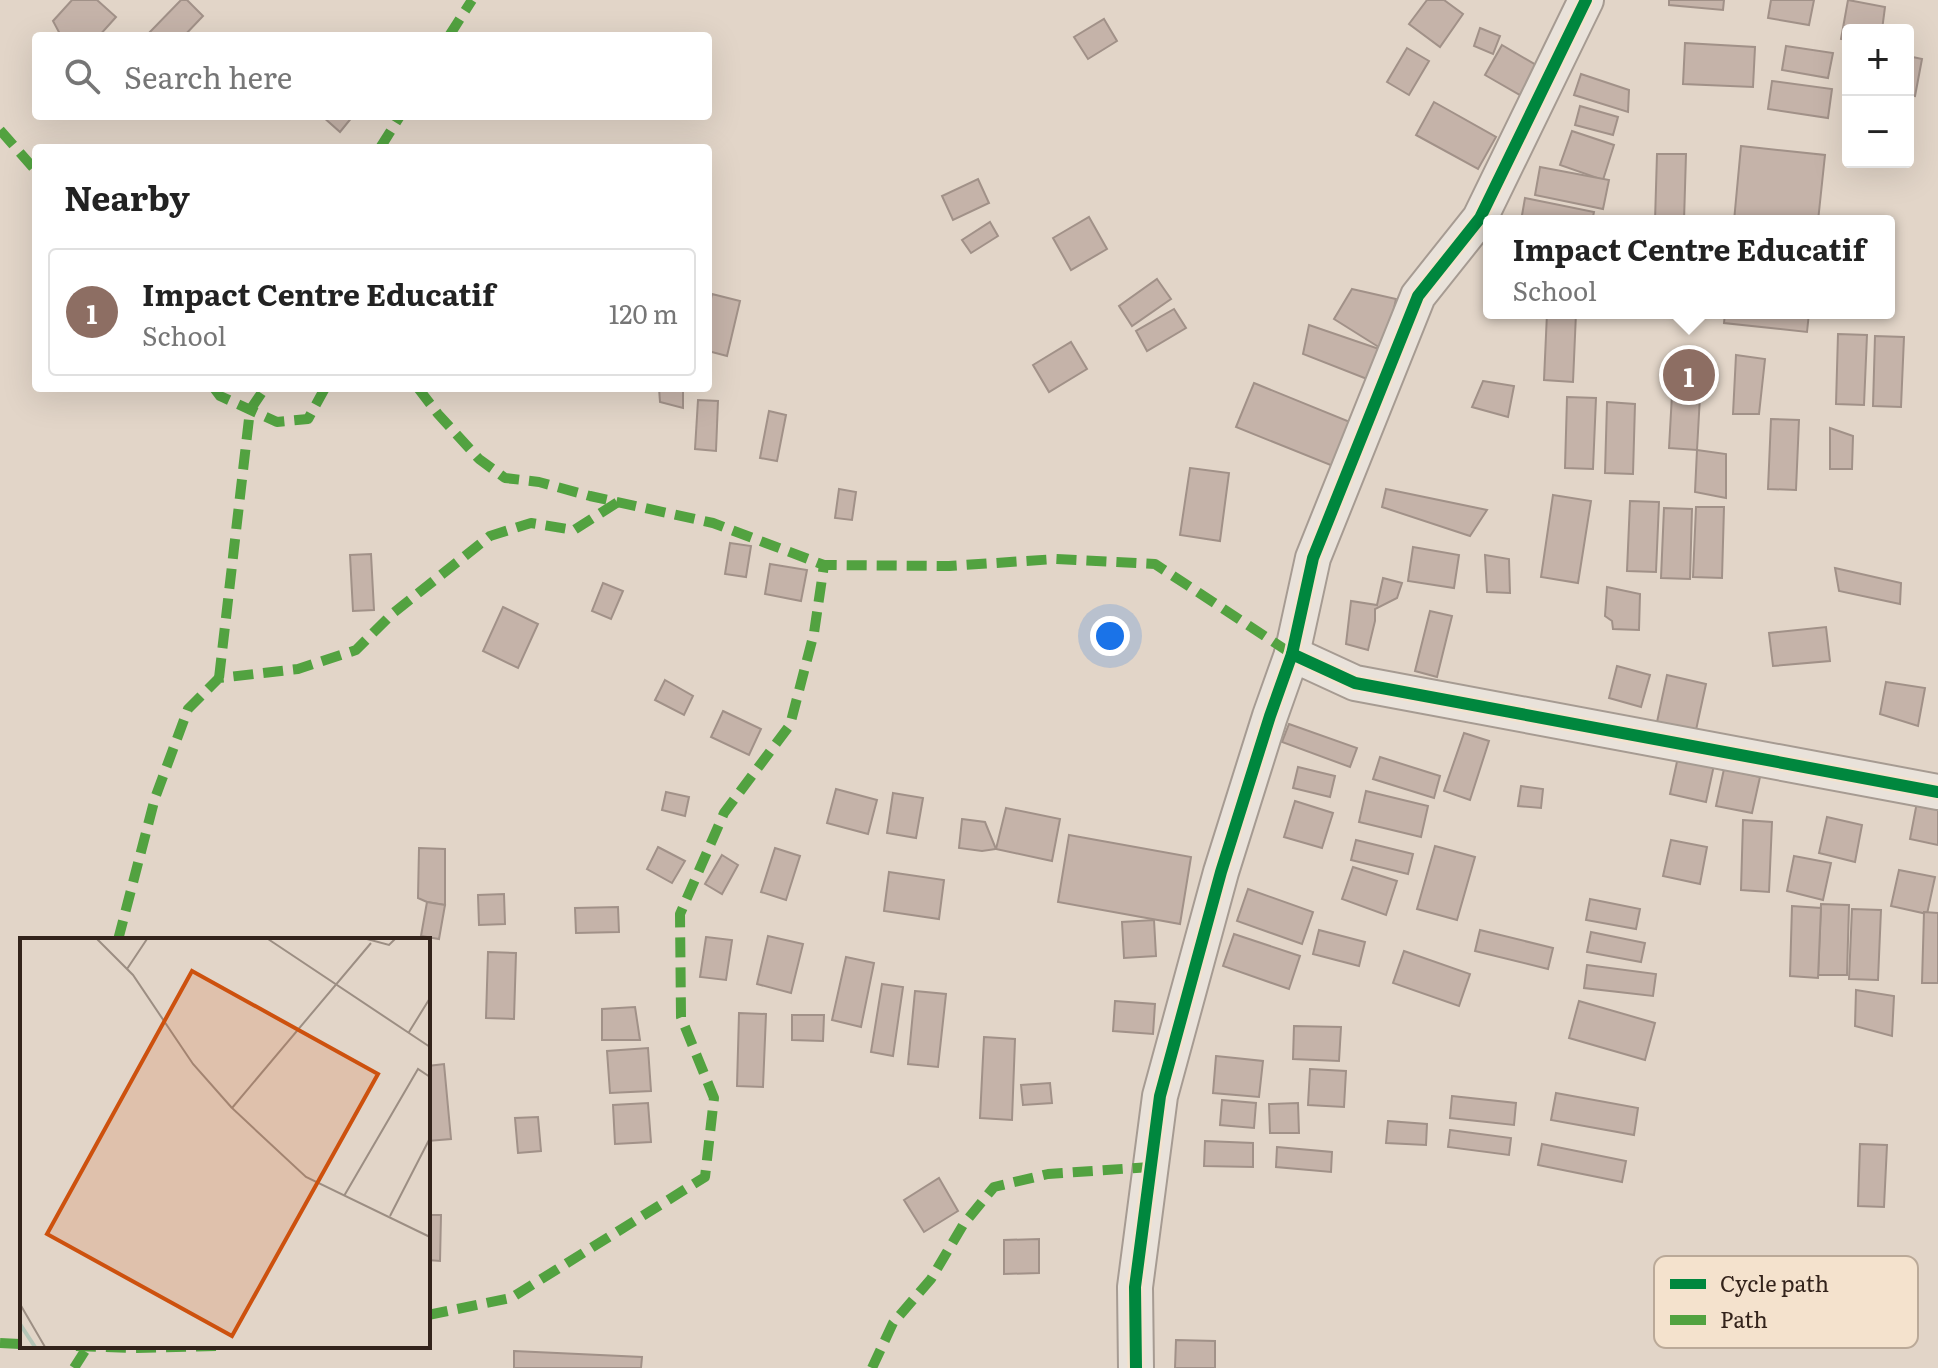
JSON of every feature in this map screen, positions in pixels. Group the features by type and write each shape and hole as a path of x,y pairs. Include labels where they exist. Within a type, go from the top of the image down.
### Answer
{"street":[{"path":"1136,1368 1135,1287 1160,1096 1221,872 1292,654 1313,558 1418,296 1480,218 1586,0"},
{"path":"1292,654 1355,683 1938,792"}],"building":[{"path":"72,0 97,0 116,17 103,32 59,32 53,21"},
{"path":"181,0 187,0 203,16 188,32 150,32"},
{"path":"1427,0 1444,0 1463,14 1440,47 1409,24"},
{"path":"1669,0 1724,0 1723,10 1669,5"},
{"path":"1771,0 1814,0 1809,25 1768,18"},
{"path":"1848,0 1885,7 1883,24 1844,24"},
{"path":"1104,19 1117,41 1088,59 1074,37"},
{"path":"1480,28 1500,36 1493,54 1474,46"},
{"path":"1685,43 1755,47 1753,87 1683,84"},
{"path":"1502,45 1536,65 1520,95 1485,75"},
{"path":"1786,46 1833,53 1828,78 1782,70"},
{"path":"1407,48 1429,61 1409,95 1387,82"},
{"path":"1914,57 1922,59 1914,96"},
{"path":"1581,74 1629,90 1628,112 1574,95"},
{"path":"1772,81 1832,89 1828,118 1768,109"},
{"path":"1434,102 1496,137 1478,169 1416,135"},
{"path":"1580,106 1618,117 1613,135 1575,125"},
{"path":"326,120 350,120 340,132"},
{"path":"1572,131 1614,145 1603,180 1560,165"},
{"path":"1741,146 1825,155 1819,215 1735,215"},
{"path":"1657,154 1686,154 1684,215 1655,215"},
{"path":"1540,167 1609,180 1603,209 1535,195"},
{"path":"978,179 989,203 953,220 942,196"},
{"path":"1525,198 1594,212 1593,215 1522,215"},
{"path":"1089,217 1107,249 1071,270 1053,238"},
{"path":"990,222 998,236 971,253 962,240"},
{"path":"1157,279 1171,299 1132,326 1119,306"},
{"path":"1352,289 1396,299 1385,351 1334,319"},
{"path":"712,294 740,301 727,356 712,352"},
{"path":"1174,309 1186,328 1147,351 1136,331"},
{"path":"1547,319 1576,319 1573,382 1544,380"},
{"path":"1724,319 1808,319 1807,332 1724,323"},
{"path":"1309,325 1385,351 1367,379 1303,354"},
{"path":"1838,334 1867,335 1864,405 1836,404"},
{"path":"1875,336 1904,337 1901,407 1873,406"},
{"path":"1071,342 1087,369 1049,392 1033,365"},
{"path":"1736,355 1765,359 1759,414 1733,414"},
{"path":"1674,359 1702,360 1697,450 1669,448"},
{"path":"1483,381 1514,386 1508,417 1472,407"},
{"path":"1254,383 1350,422 1333,466 1236,427"},
{"path":"659,392 683,392 683,408 660,402"},
{"path":"1567,397 1596,398 1593,469 1565,468"},
{"path":"698,400 718,401 716,451 695,449"},
{"path":"1607,402 1635,404 1633,474 1605,473"},
{"path":"769,411 786,415 777,461 760,458"},
{"path":"1771,419 1799,420 1796,490 1768,489"},
{"path":"1830,428 1853,436 1852,469 1830,469"},
{"path":"1697,450 1726,454 1726,498 1695,492"},
{"path":"1190,468 1229,473 1220,541 1180,535"},
{"path":"839,489 856,492 852,520 835,518"},
{"path":"1386,489 1487,510 1470,536 1382,507"},
{"path":"1553,495 1591,501 1578,583 1541,577"},
{"path":"1630,501 1659,502 1656,572 1627,571"},
{"path":"1696,507 1724,507 1722,578 1693,577"},
{"path":"1664,508 1692,509 1690,579 1661,578"},
{"path":"730,543 751,546 746,577 725,574"},
{"path":"1413,547 1459,555 1454,588 1408,581"},
{"path":"371,554 374,610 353,611 350,555"},
{"path":"1485,555 1509,559 1510,593 1487,592"},
{"path":"770,564 807,570 801,601 765,594"},
{"path":"1835,568 1901,583 1900,604 1839,591"},
{"path":"1383,578 1402,583 1397,598 1375,609 1368,650 1346,644 1351,601 1377,605"},
{"path":"603,583 623,591 611,619 592,611"},
{"path":"1607,587 1640,594 1639,630 1613,629 1612,621 1605,616"},
{"path":"503,607 538,624 518,668 483,651"},
{"path":"1430,611 1452,616 1437,677 1415,671"},
{"path":"1826,627 1830,661 1773,666 1769,633"},
{"path":"1617,666 1650,675 1641,707 1609,698"},
{"path":"1667,675 1706,684 1696,730 1657,722"},
{"path":"665,680 693,696 684,715 655,700"},
{"path":"1886,682 1925,688 1918,726 1880,714"},
{"path":"723,711 761,729 749,755 711,737"},
{"path":"1289,724 1357,748 1350,767 1282,742"},
{"path":"1464,733 1489,741 1470,800 1444,791"},
{"path":"1380,757 1440,776 1434,798 1373,779"},
{"path":"1678,757 1714,765 1706,802 1670,794"},
{"path":"1298,767 1335,776 1330,797 1293,788"},
{"path":"1724,769 1760,777 1752,813 1716,806"},
{"path":"1521,786 1543,789 1541,808 1518,806"},
{"path":"836,789 877,800 868,834 827,823"},
{"path":"1366,791 1428,806 1421,837 1359,822"},
{"path":"666,792 689,797 685,816 662,810"},
{"path":"893,793 923,798 916,838 887,833"},
{"path":"1295,801 1333,813 1322,848 1284,837"},
{"path":"1917,802 1938,807 1938,845 1910,839"},
{"path":"1006,808 1060,819 1052,861 996,849"},
{"path":"1827,817 1862,825 1855,862 1819,853"},
{"path":"962,819 985,822 996,849 959,848"},
{"path":"1743,820 1772,822 1769,892 1741,890"},
{"path":"1069,835 1191,857 1180,924 1058,902"},
{"path":"1356,840 1413,854 1408,874 1351,860"},
{"path":"1671,840 1707,847 1700,884 1663,876"},
{"path":"1435,846 1475,857 1457,920 1417,909"},
{"path":"658,847 685,861 672,883 647,869"},
{"path":"419,848 445,849 445,905 418,898"},
{"path":"775,848 800,856 786,900 761,892"},
{"path":"722,855 738,865 722,894 705,884"},
{"path":"1794,856 1831,863 1823,900 1787,891"},
{"path":"1353,867 1397,881 1386,915 1342,899"},
{"path":"1899,870 1935,877 1927,914 1891,906"},
{"path":"889,872 944,880 939,919 884,911"},
{"path":"1248,889 1313,912 1302,944 1237,921"},
{"path":"504,894 505,924 479,925 478,895"},
{"path":"1590,899 1640,909 1636,929 1586,920"},
{"path":"427,902 445,905 439,939 421,936"},
{"path":"1821,904 1849,905 1847,975 1818,975"},
{"path":"1792,906 1821,908 1818,978 1790,976"},
{"path":"618,907 619,932 576,933 575,908"},
{"path":"1852,909 1881,910 1878,980 1849,979"},
{"path":"1924,912 1938,913 1938,983 1922,983"},
{"path":"1154,920 1156,956 1124,958 1122,922"},
{"path":"1319,930 1365,942 1359,966 1313,954"},
{"path":"1480,930 1553,948 1548,969 1475,951"},
{"path":"1591,932 1645,943 1641,962 1587,952"},
{"path":"1234,934 1300,956 1289,989 1223,966"},
{"path":"768,936 803,944 791,993 757,984"},
{"path":"706,937 732,940 726,980 700,977"},
{"path":"1404,951 1470,974 1459,1006 1393,983"},
{"path":"488,952 516,953 514,1019 486,1018"},
{"path":"846,957 874,963 861,1027 832,1020"},
{"path":"1587,965 1656,974 1653,996 1584,988"},
{"path":"882,984 903,987 893,1056 871,1052"},
{"path":"1856,990 1894,996 1892,1036 1855,1026"},
{"path":"915,991 946,994 938,1067 908,1064"},
{"path":"1115,1001 1155,1004 1153,1034 1113,1031"},
{"path":"1579,1001 1655,1023 1645,1060 1569,1038"},
{"path":"635,1007 640,1040 602,1040 602,1009"},
{"path":"739,1013 766,1014 763,1087 737,1086"},
{"path":"792,1015 824,1015 823,1041 792,1040"},
{"path":"1294,1026 1341,1027 1339,1061 1293,1059"},
{"path":"984,1037 1015,1039 1012,1120 980,1118"},
{"path":"648,1048 651,1091 610,1093 607,1051"},
{"path":"1216,1056 1263,1061 1259,1097 1213,1093"},
{"path":"444,1064 451,1139 430,1141 430,1066"},
{"path":"1310,1069 1346,1071 1344,1107 1308,1105"},
{"path":"1050,1083 1052,1103 1023,1105 1021,1085"},
{"path":"1556,1093 1638,1108 1634,1135 1551,1120"},
{"path":"1452,1096 1516,1103 1514,1125 1450,1118"},
{"path":"1222,1100 1256,1103 1254,1128 1220,1125"},
{"path":"648,1103 651,1142 615,1144 613,1105"},
{"path":"1298,1103 1299,1133 1270,1133 1269,1104"},
{"path":"538,1117 541,1151 518,1153 515,1118"},
{"path":"1388,1121 1427,1124 1426,1145 1386,1143"},
{"path":"1450,1130 1511,1138 1509,1155 1448,1147"},
{"path":"1205,1141 1253,1143 1253,1167 1204,1166"},
{"path":"1542,1144 1626,1161 1622,1182 1538,1165"},
{"path":"1860,1144 1887,1145 1884,1207 1858,1206"},
{"path":"1277,1147 1332,1152 1331,1172 1276,1167"},
{"path":"939,1178 958,1211 924,1232 904,1200"},
{"path":"430,1215 441,1215 440,1261 430,1260"},
{"path":"1039,1239 1039,1273 1004,1274 1004,1240"},
{"path":"1176,1340 1215,1341 1215,1368 1175,1368"},
{"path":"514,1351 642,1357 641,1368 514,1368"}],"marked path":[{"path":"452,32 472,0"},
{"path":"382,144 398,120"},
{"path":"0,130 32,166"},
{"path":"217,392 277,422 308,419 323,392"},
{"path":"219,678 250,410 262,392"},
{"path":"421,392 479,459 505,478 539,482 713,523 824,565"},
{"path":"119,938 155,798 188,709 219,678 298,669 356,650 392,614 490,536 531,523 574,530 618,502"},
{"path":"430,1315 511,1298 705,1177 714,1098 681,1017 680,914 724,813 790,725 814,633 824,565 949,566 1056,559 1155,564 1292,654"},
{"path":"872,1368 893,1323 931,1279 963,1225 994,1187 1048,1174 1150,1167"},
{"path":"0,1343 20,1344"},
{"path":"74,1368 87,1348"}],"cycle path":[{"path":"1292,654 1313,558 1418,296 1480,218 1586,0"},
{"path":"1136,1368 1135,1287 1160,1096 1221,872 1292,654 1355,683 1938,792"}],"place":[{"name":"Impact Centre Educatif","path":"1689,375"}]}
